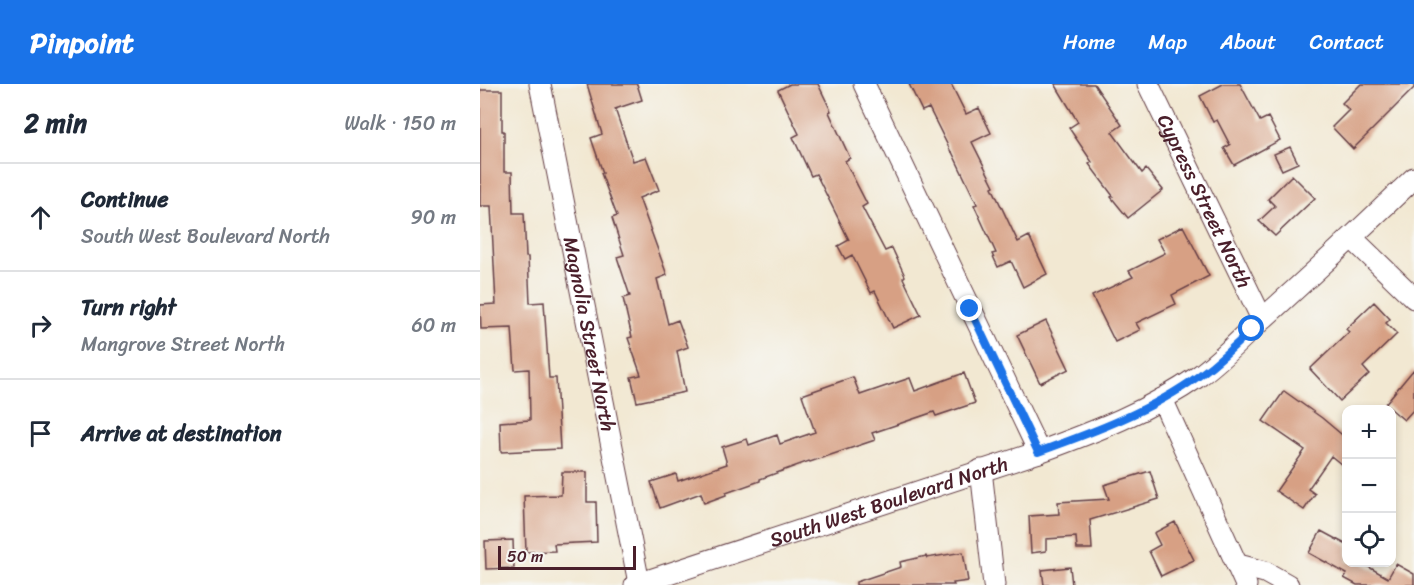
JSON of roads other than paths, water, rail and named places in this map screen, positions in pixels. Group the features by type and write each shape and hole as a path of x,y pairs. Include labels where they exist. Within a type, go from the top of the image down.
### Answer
{"street":[{"name":"Magnolia Street North","path":"540,84 637,584"},
{"path":"864,84 1038,452"},
{"name":"Cypress Street North","path":"1148,84 1262,320"},
{"name":"South West Boulevard North","path":"637,584 1038,452 1093,432 1162,399 1199,376 1231,350 1414,178"},
{"path":"1352,238 1414,298"},
{"path":"1162,399 1246,585"},
{"path":"981,471 994,585"},
{"path":"1238,565 1265,572 1288,585"}]}
